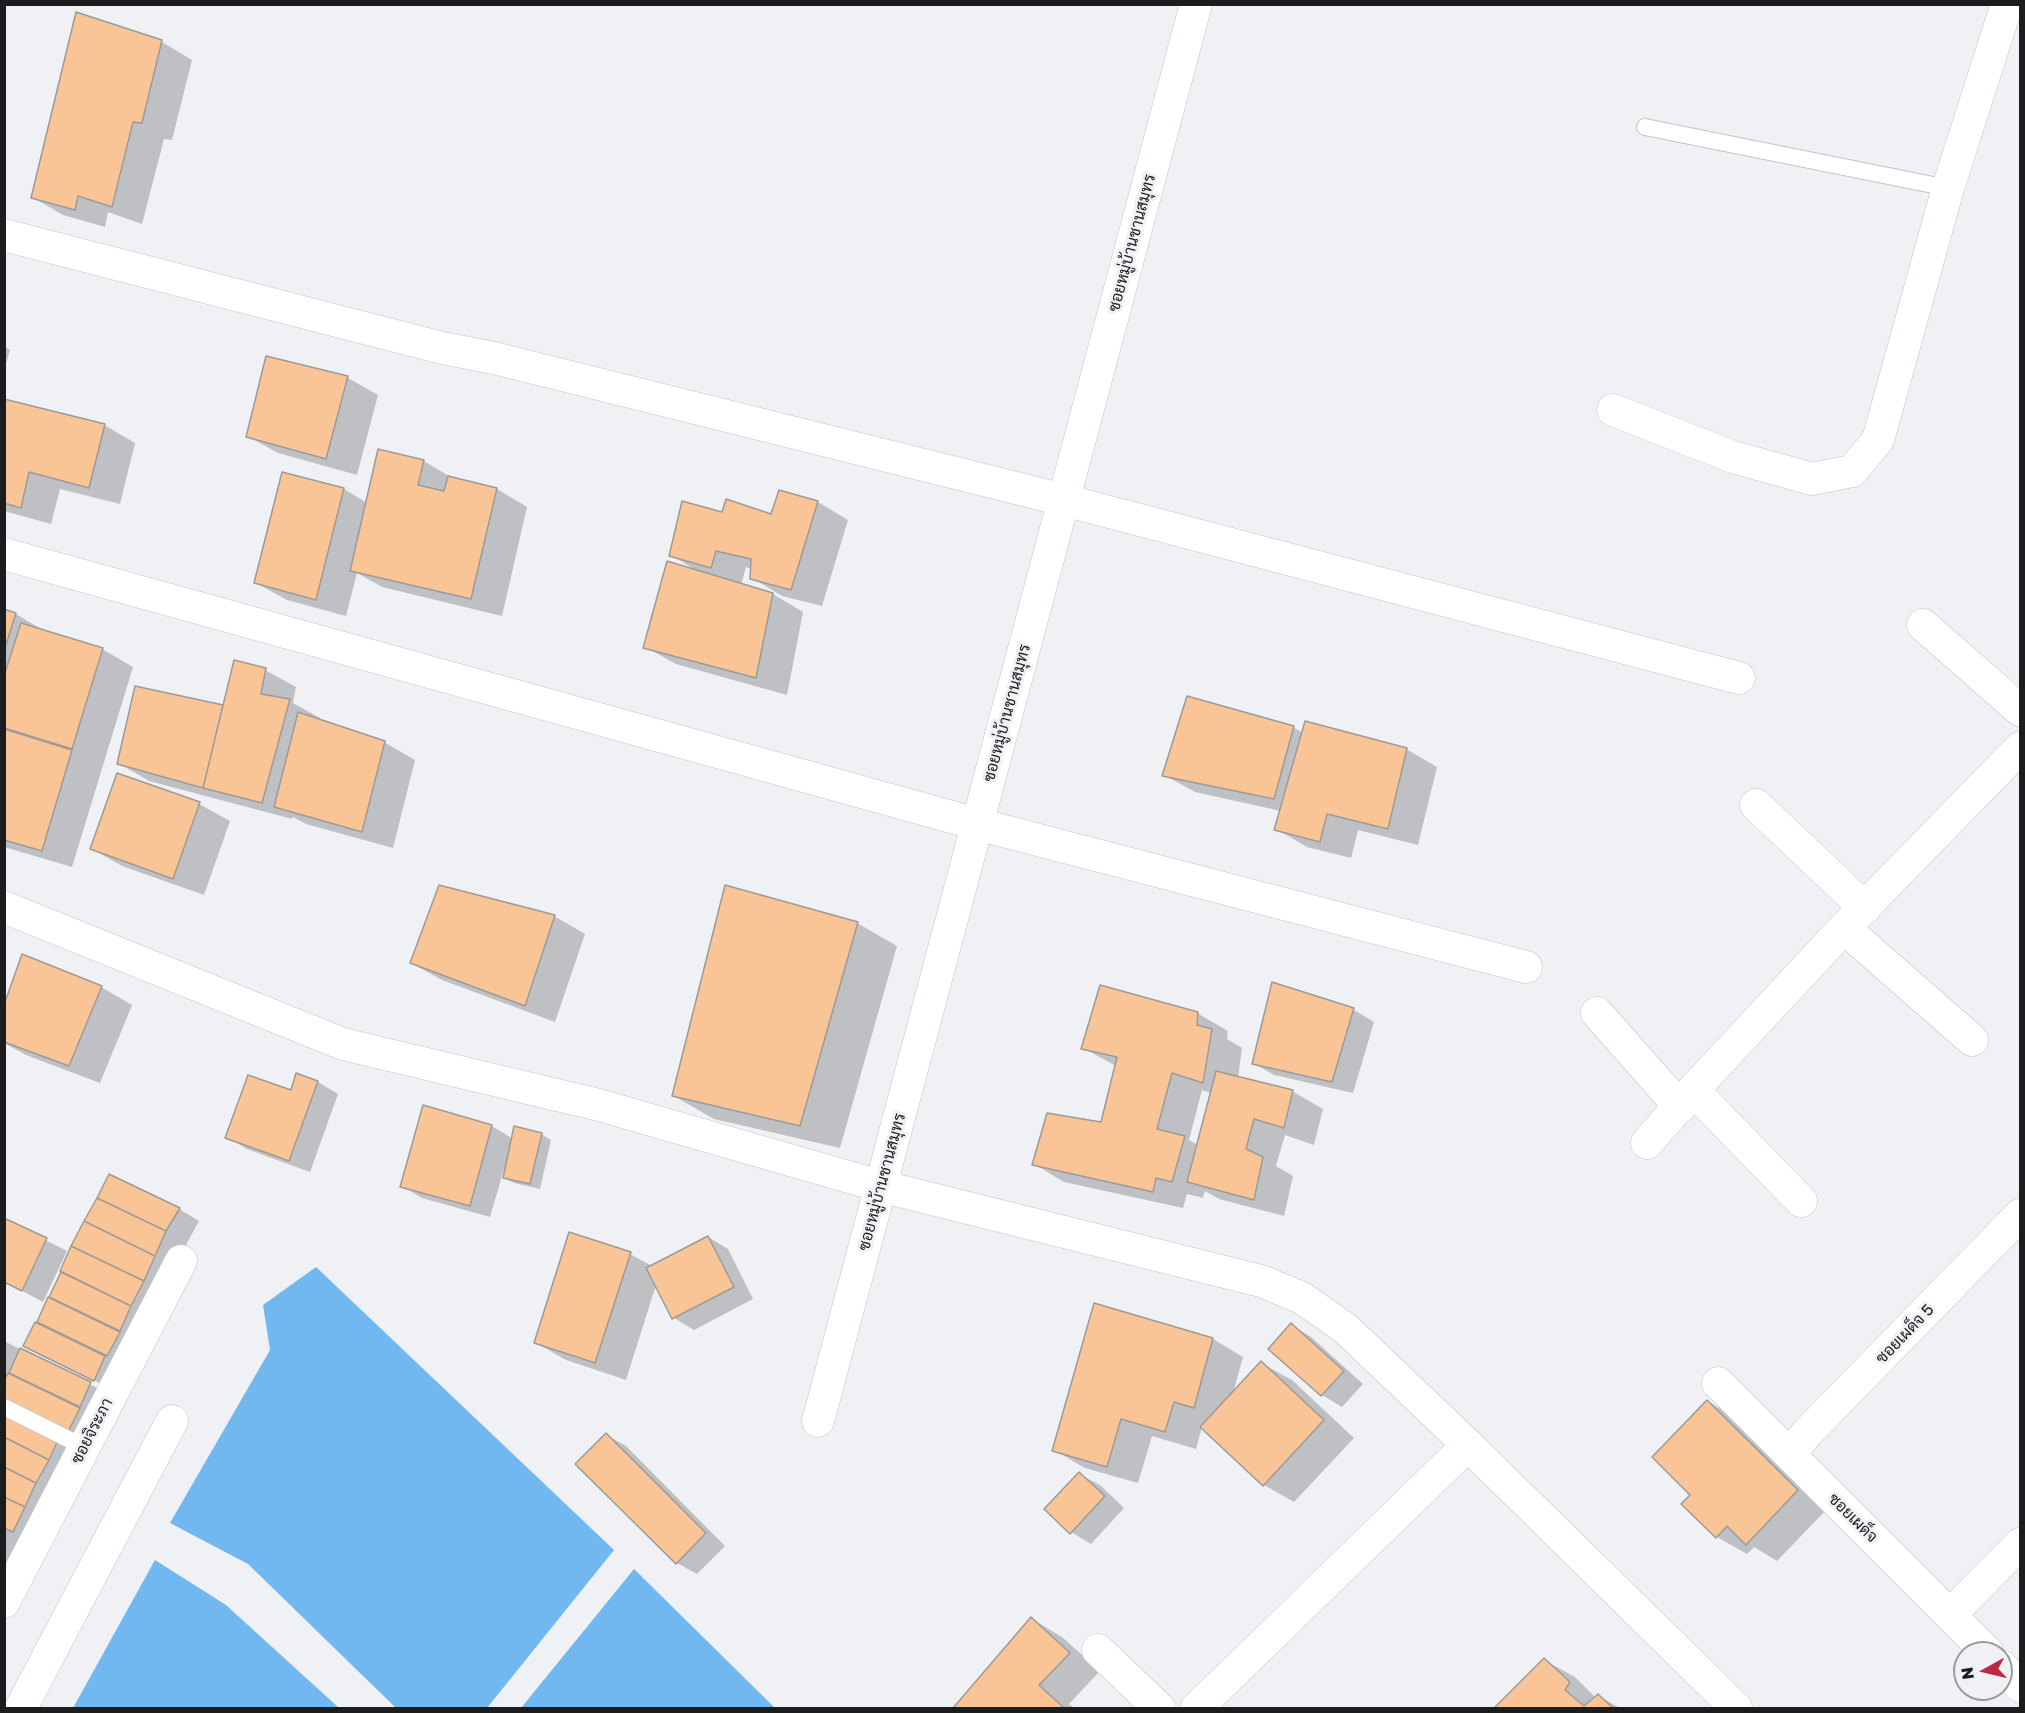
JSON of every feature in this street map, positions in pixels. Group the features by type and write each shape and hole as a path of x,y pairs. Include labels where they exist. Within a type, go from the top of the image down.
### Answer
{"street":[{"name":"ซอยหมู่บ้านชานสมุทร","path":"818,1421 1196,4"},
{"path":"1613,410 1733,457 1812,479 1852,471 1878,440 1948,188 2007,4"},
{"path":"4,235 442,348 494,358 1064,500 1739,678"},
{"path":"4,554 977,824 1526,967"},
{"path":"1923,625 2020,710"},
{"path":"1647,1143 1855,918 2020,748"},
{"path":"1756,805 1855,918 1972,1041"},
{"path":"4,907 343,1044 599,1105 880,1186 1261,1281 1302,1298 1346,1329 1468,1445 1736,1708"},
{"path":"1597,1013 1687,1098 1802,1201"},
{"name":"ซอยเผด็จ 5","path":"1790,1454 1807,1433 2020,1215"},
{"name":"ซอยจิระภา","path":"4,1602 181,1261"},
{"name":"ซอยเผด็จ","path":"1718,1383 1976,1641"},
{"path":"21,1708 172,1421"},
{"path":"1197,1708 1468,1445"},
{"path":"1950,1616 2020,1544"},
{"path":"1098,1650 1159,1708"}],"lane":[{"path":"1644,127 1948,188"},
{"path":"4,1407 84,1447"}],"water":[{"path":"316,1267 614,1550 487,1708 396,1708 248,1564 170,1523 270,1350 263,1305"},
{"path":"155,1560 226,1605 339,1708 73,1708"},
{"path":"634,1569 775,1708 521,1708"}],"building":[{"path":"76,12 162,40 142,123 133,122 112,207 78,196 75,210 31,198"},
{"path":"266,356 348,376 326,459 246,437"},
{"path":"4,399 105,424 89,488 29,472 21,508 4,503"},
{"path":"378,449 424,460 418,485 444,491 448,476 497,488 471,599 350,571"},
{"path":"282,472 344,488 316,600 254,583"},
{"path":"779,490 818,501 791,590 750,579 751,559 716,551 711,568 669,556 682,501 722,512 726,499 771,514"},
{"path":"667,561 773,593 756,678 643,648"},
{"path":"4,609 16,613 4,651"},
{"path":"21,623 103,648 72,749 4,728 4,676"},
{"path":"234,660 266,668 261,694 290,699 262,803 203,788"},
{"path":"135,686 223,705 203,788 117,764"},
{"path":"1187,696 1294,726 1274,799 1162,776"},
{"path":"298,712 385,741 362,832 274,807"},
{"path":"1305,721 1407,748 1388,829 1327,814 1320,842 1274,830"},
{"path":"4,729 72,750 42,851 4,840"},
{"path":"117,773 200,802 173,879 90,849"},
{"path":"439,885 555,915 525,1006 410,963"},
{"path":"725,885 858,922 800,1126 672,1096"},
{"path":"22,954 102,986 69,1066 4,1042 4,1005"},
{"path":"1272,982 1354,1008 1332,1082 1252,1064"},
{"path":"1100,985 1198,1012 1197,1025 1212,1029 1203,1083 1172,1073 1157,1129 1185,1136 1172,1182 1156,1178 1153,1192 1032,1165 1047,1113 1101,1122 1117,1057 1081,1049"},
{"path":"1216,1071 1293,1090 1284,1128 1254,1119 1246,1149 1263,1157 1254,1200 1187,1182"},
{"path":"296,1073 318,1081 289,1161 225,1138 248,1075 291,1090"},
{"path":"423,1105 492,1125 470,1206 400,1187"},
{"path":"514,1126 542,1133 530,1184 503,1178"},
{"path":"109,1174 180,1208 166,1231 97,1198"},
{"path":"97,1198 166,1231 155,1256 84,1221"},
{"path":"4,1218 47,1238 22,1291 4,1282"},
{"path":"84,1221 155,1256 144,1281 71,1246"},
{"path":"569,1232 631,1252 595,1363 534,1343"},
{"path":"708,1236 734,1287 672,1319 646,1268"},
{"path":"71,1246 144,1281 131,1306 60,1271"},
{"path":"61,1272 131,1306 120,1331 49,1297"},
{"path":"48,1297 120,1332 107,1356 37,1322"},
{"path":"1094,1303 1213,1338 1194,1408 1174,1402 1165,1432 1121,1419 1107,1467 1052,1451"},
{"path":"35,1322 105,1356 94,1381 23,1346"},
{"path":"1291,1323 1344,1371 1321,1396 1268,1349"},
{"path":"20,1348 91,1382 80,1407 9,1373"},
{"path":"1261,1361 1324,1420 1263,1486 1200,1427"},
{"path":"8,1373 80,1408 68,1432 4,1402 4,1381"},
{"path":"1707,1400 1798,1490 1746,1545 1727,1526 1716,1538 1681,1504 1690,1495 1652,1457"},
{"path":"4,1410 59,1438 49,1460 4,1437"},
{"path":"606,1433 706,1533 676,1564 575,1464"},
{"path":"4,1437 49,1460 36,1483 4,1467"},
{"path":"4,1467 36,1483 25,1507 4,1497"},
{"path":"1079,1472 1105,1496 1070,1534 1044,1509"},
{"path":"4,1497 25,1507 13,1532 4,1528"},
{"path":"1031,1617 1070,1653 1039,1685 1064,1708 953,1708"},
{"path":"1544,1658 1570,1682 1565,1690 1584,1706 1598,1694 1613,1708 1494,1708"}]}
